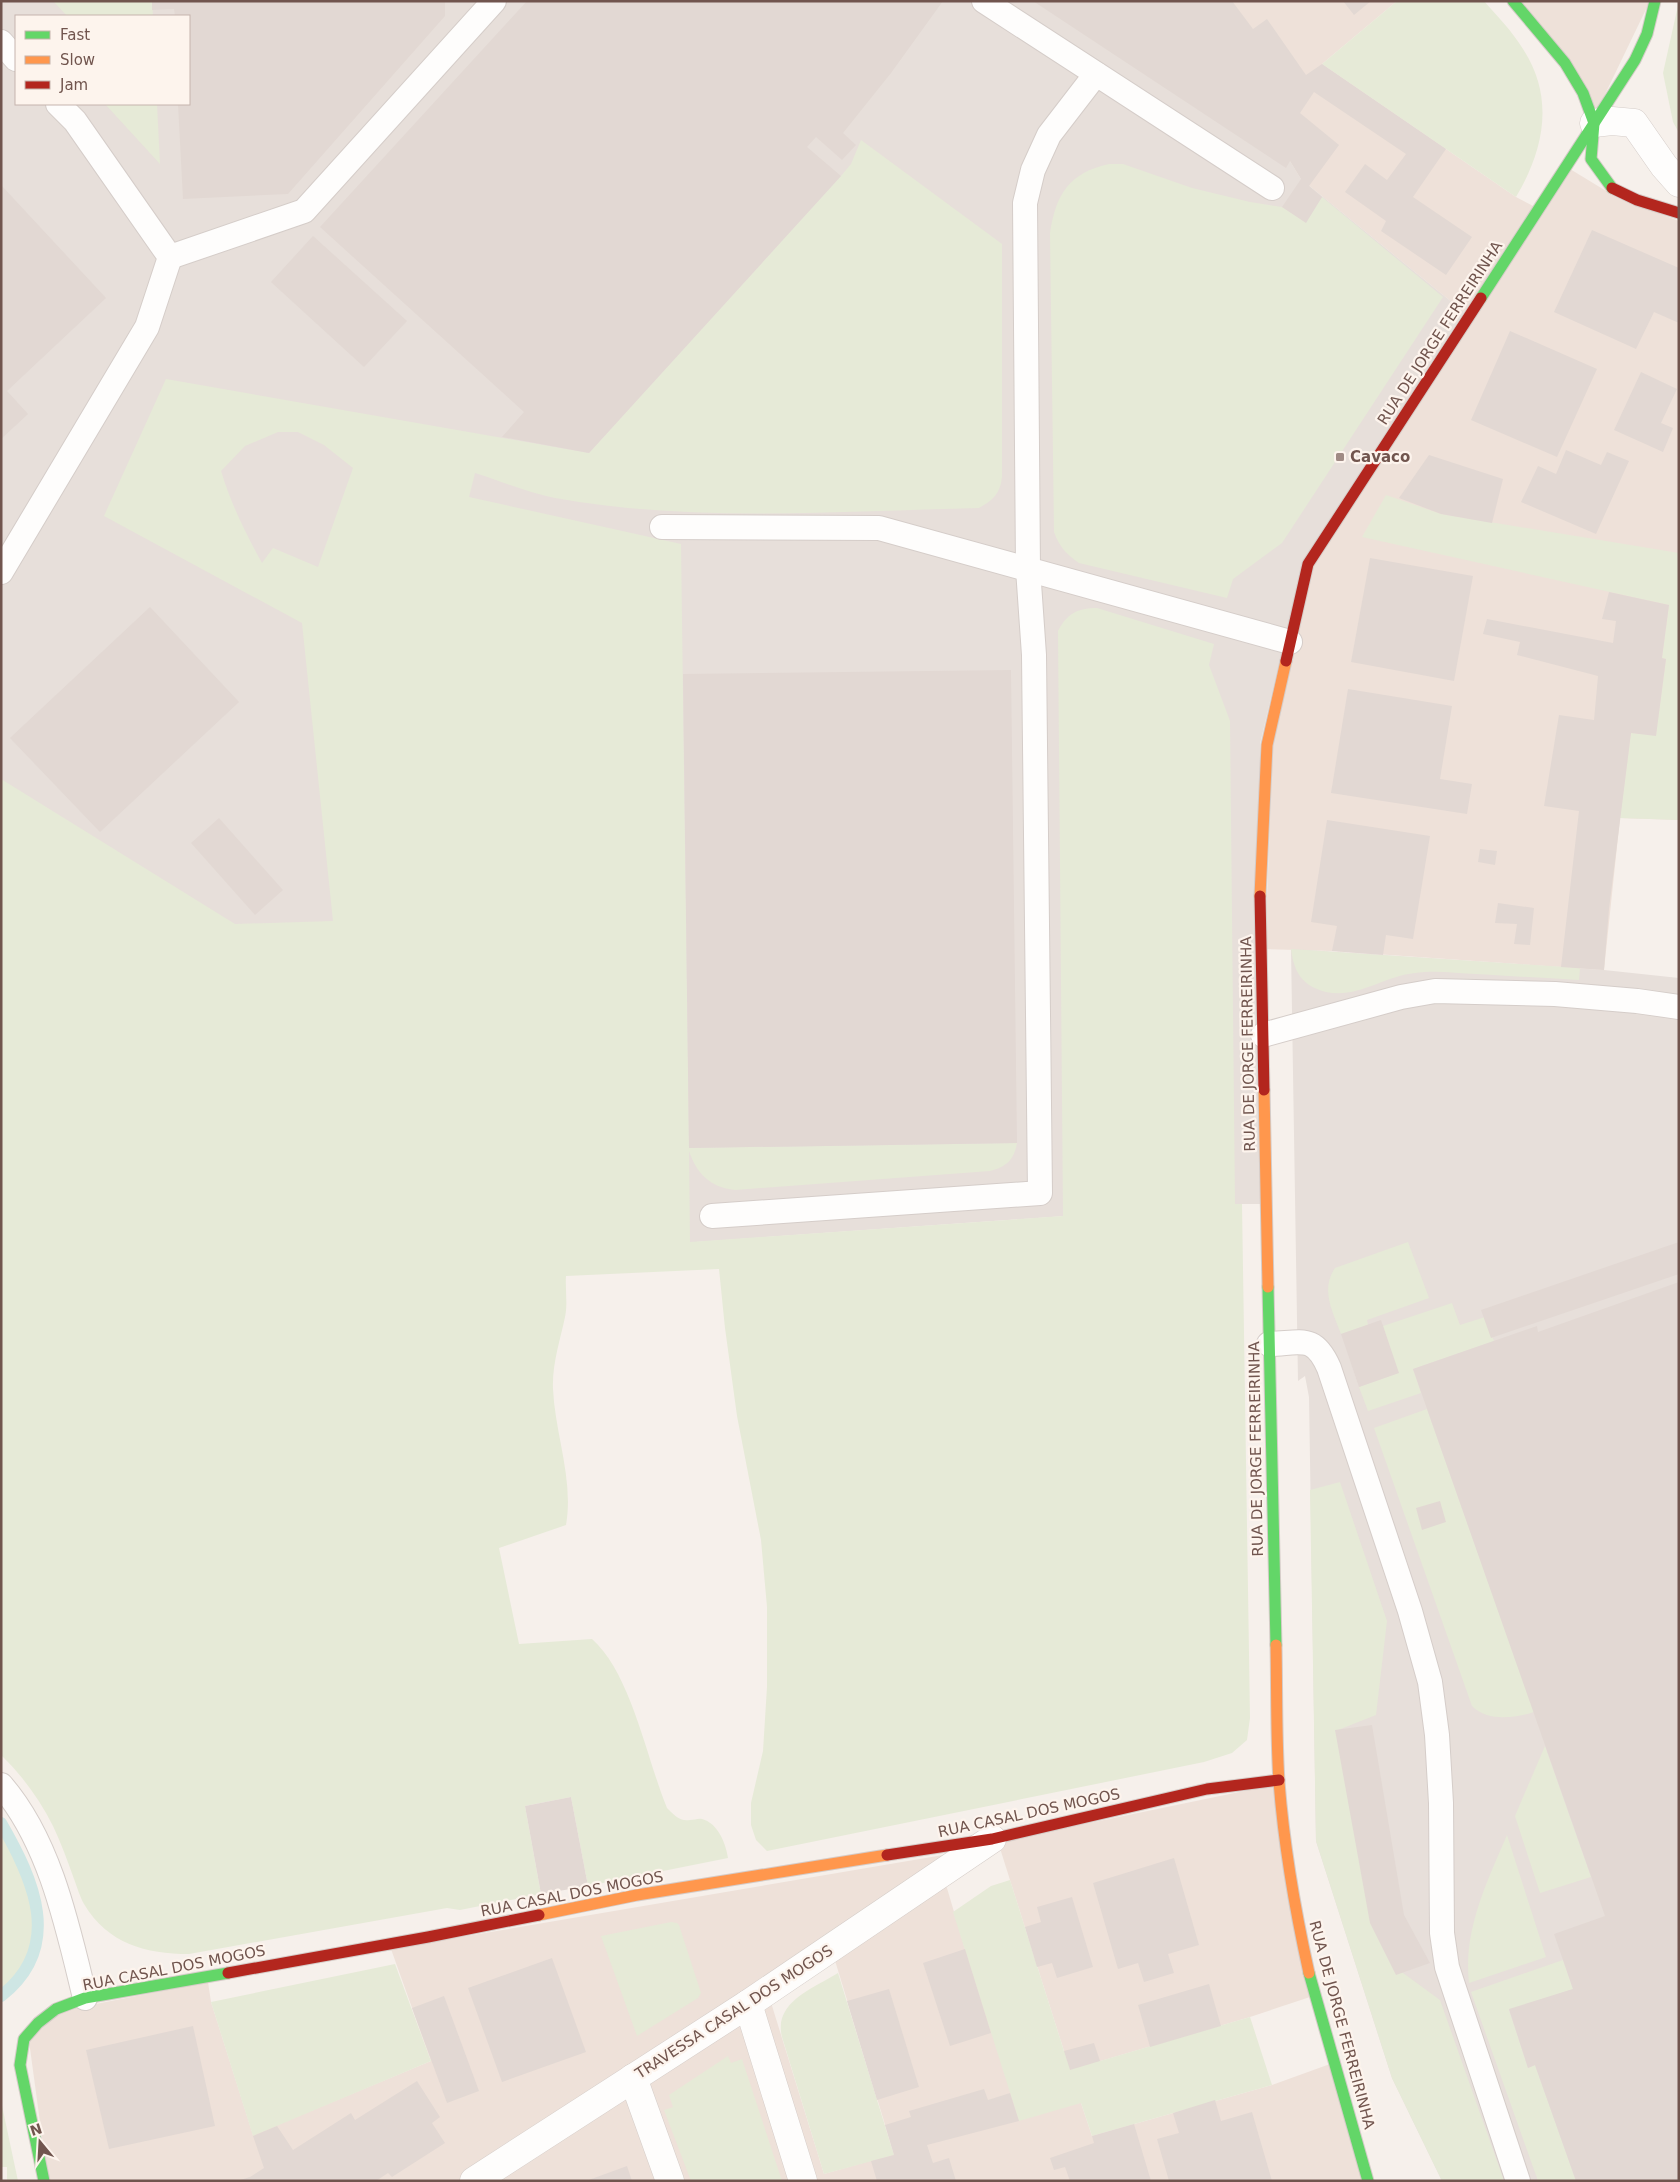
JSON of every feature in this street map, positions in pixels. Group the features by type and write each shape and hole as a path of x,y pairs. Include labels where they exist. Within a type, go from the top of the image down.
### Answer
{"street":[{"path":"1513,1 1564,63 1583,93 1594,123 1591,159 1610,187 1637,200 1679,213"},
{"name":"RUA DE JORGE FERREIRINHA","path":"1368,2181 1306,1960 1292,1894 1279,1780 1260,864 1267,745 1308,564 1635,60 1647,34 1655,1"},
{"path":"1594,123 1634,123 1664,166 1679,183"},
{"name":"RUA CASAL DOS MOGOS","path":"44,2181 20,2065 24,2039 38,2023 56,2009 85,1998 428,1937 637,1895 992,1839 1207,1789 1279,1780"},
{"name":"TRAVESSA CASAL DOS MOGOS","path":"474,2181 748,2004 992,1839"},
{"path":"748,2004 803,2181"},
{"path":"633,2078 670,2181"}],"lane":[{"path":"170,257 304,211 494,1"},
{"path":"984,1 1272,188"},
{"path":"1,42 15,58"},
{"path":"712,1216 1040,1193 1034,654 1028,569 1025,202 1033,170 1048,135 1096,74"},
{"path":"59,105 75,122 170,257"},
{"path":"1,572 147,327 170,257"},
{"path":"662,526 879,528 1290,642"},
{"path":"1263,1035 1401,996 1435,991 1555,994 1638,1001 1679,1007"},
{"path":"1269,1344 1308,1343 1316,1346 1322,1353 1329,1368 1410,1611 1430,1682 1437,1735 1441,1803 1442,1933 1448,1967 1518,2181"},
{"path":"1,1785 24,1817 52,1876 85,1998"}],"shaded area":[{"path":"1,1 1208,1 1271,130 1301,179 1464,312 1303,561 1260,744 1262,1204 1235,1204 368,1265 223,960 1,813"},
{"path":"1208,1 1397,1 1322,64 1516,197 1535,207 1464,312 1301,179 1271,130"},
{"path":"1521,1 1650,1 1596,113"},
{"path":"1570,169 1616,197 1679,221 1679,820 1620,818 1604,970 1332,951 1265,949 1273,745 1314,566"},
{"path":"1291,949 1604,970 1679,978 1679,2181 1442,2181 1392,2078 1316,1841 1309,1397 1305,1376 1298,1381"},
{"path":"1273,1785 1310,1997 1250,2017 1070,2070 998,1842"},
{"path":"961,1852 462,2181 48,2181 29,2041 60,2011 208,1982 211,2002 253,2135 431,2061 391,1949"},
{"path":"944,1878 965,1949 1081,2103 1092,2136 1272,2085 1330,2064 1365,2181 482,2181 769,1996 824,2174 894,2154 833,1954"}],"green space":[{"path":"53,1 152,1 153,15 66,15"},
{"path":"1397,1 1484,1 1510,30 1523,49 1533,68 1539,86 1542,124 1533,161 1516,197 1322,64"},
{"path":"1679,1 1679,133 1673,122 1663,73"},
{"path":"106,105 157,105 160,164"},
{"path":"861,140 1002,244 1002,477 1000,488 992,499 979,508 766,514 660,511 607,506 545,496 475,473 469,497 681,544 689,1148 1017,1143 1014,1154 1008,1162 990,1171 735,1190 718,1186 700,1173 689,1151 690,1242 1063,1216 1058,631 1065,620 1073,613 1084,609 1097,608 1214,644 1209,665 1230,721 1235,1204 1242,1204 1250,1718 1247,1740 1232,1753 1204,1762 767,1851 756,1840 751,1825 751,1803 763,1751 767,1687 767,1607 761,1540 737,1416 719,1269 566,1276 566,1312 555,1362 553,1389 568,1491 566,1525 499,1548 519,1644 592,1639 606,1654 628,1695 667,1808 680,1819 701,1819 713,1825 723,1841 728,1858 588,1886 571,1797 525,1806 541,1894 460,1910 447,1908 189,1954 158,1952 129,1944 104,1929 84,1904 62,1846 48,1816 23,1779 1,1755 1,779 235,924 333,921 302,623 104,516 166,379 589,453 851,164","holes":["278,432 298,432 324,445 353,468 318,567 273,548 262,563 239,518 221,471 245,446"]},
{"path":"1109,164 1123,164 1192,188 1250,202 1282,207 1306,222 1322,197 1443,297 1282,543 1233,579 1227,598 1079,563 1064,549 1054,532 1050,233 1056,207 1067,187 1084,173"},
{"path":"1386,495 1441,514 1679,553 1679,820 1620,818 1631,733 1656,735 1666,659 1662,658 1669,605 1362,537"},
{"path":"1291,949 1580,968 1579,980 1423,972 1393,978 1359,990 1337,993 1326,992 1305,982 1294,965"},
{"path":"1408,1242 1429,1298 1367,1320 1368,1325 1341,1334 1328,1293 1328,1284 1335,1268"},
{"path":"1452,1303 1460,1325 1485,1317 1494,1341 1413,1369 1421,1393 1368,1411 1359,1387 1398,1373 1383,1326"},
{"path":"1427,1409 1534,1712 1510,1717 1493,1717 1478,1711 1472,1706 1374,1428"},
{"path":"1340,1482 1387,1621 1376,1715 1338,1730 1399,1970 1440,2000 1504,2181 1442,2181 1392,2078 1316,1841 1310,1490"},
{"path":"1545,1746 1591,1877 1540,1893 1515,1816"},
{"path":"1,1823 24,1867 32,1890 37,1912 37,1935 32,1956 20,1977 1,1996"},
{"path":"1507,1835 1546,1957 1469,1983 1468,1963 1473,1925 1478,1907"},
{"path":"1010,1880 1064,2051 1100,2061 1250,2017 1272,2085 1092,2136 1081,2103 1019,2121 953,1912 991,1886"},
{"path":"671,1922 679,1925 701,1993 698,1998 637,2036 601,1936"},
{"path":"1563,1960 1573,1989 1509,2010 1528,2068 1535,2065 1576,2181 1538,2181 1471,1992"},
{"path":"395,1964 431,2061 253,2136 211,2002"},
{"path":"838,1973 894,2155 824,2174 782,2037 781,2025 789,2005 807,1991"},
{"path":"728,2056 731,2063 742,2059 782,2181 691,2181 664,2110 673,2107 669,2095"},
{"path":"1,2101 18,2181 7,2181 7,2167 1,2167"}],"building":[{"path":"152,1 445,1 445,16 288,194 183,199 178,105 190,105 190,15 175,15 174,9 152,10"},
{"path":"527,1 943,1 891,73 843,133 856,145 842,160 816,137 807,147 841,176 589,453 502,437 524,412 320,227"},
{"path":"1033,1 1232,1 1253,29 1267,19 1306,75 1322,64 1446,149 1413,197 1472,237 1446,275 1381,231 1386,221 1345,192 1365,164 1387,180 1406,154 1314,92 1300,113 1339,145 1309,186 1322,197 1306,223 1282,207 1301,179 1290,161 1286,168"},
{"path":"1343,1 1371,1 1354,15"},
{"path":"1,185 106,298 7,391 28,414 1,439"},
{"path":"1592,230 1679,268 1679,323 1654,312 1636,349 1554,312"},
{"path":"313,236 407,321 364,367 271,282"},
{"path":"1510,331 1597,369 1557,457 1471,420"},
{"path":"1641,372 1677,389 1661,423 1673,428 1663,452 1614,430"},
{"path":"1566,450 1601,465 1607,452 1629,461 1596,534 1521,502 1538,466 1556,474"},
{"path":"1429,455 1503,479 1492,523 1441,514 1399,498"},
{"path":"1370,558 1473,576 1454,681 1351,662"},
{"path":"1609,592 1669,605 1662,658 1666,659 1656,736 1631,733 1609,909 1604,970 1561,967 1579,811 1544,806 1559,715 1594,720 1598,676 1517,655 1520,642 1483,634 1487,619 1613,643 1616,621 1602,619"},
{"path":"150,607 239,702 100,832 10,738"},
{"path":"1011,670 1017,1143 689,1148 683,674"},
{"path":"1348,689 1452,706 1440,779 1472,784 1467,814 1331,793"},
{"path":"219,818 283,890 255,915 191,843"},
{"path":"1327,820 1430,836 1413,939 1386,935 1383,955 1332,951 1337,926 1311,922"},
{"path":"1480,849 1497,851 1495,865 1478,862"},
{"path":"1498,903 1534,908 1530,945 1514,944 1517,924 1495,923"},
{"path":"1679,1242 1679,1274 1491,1338 1481,1310"},
{"path":"1679,1282 1679,2181 1576,2181 1535,2065 1528,2068 1509,2009 1573,1989 1554,1934 1605,1916 1413,1369 1537,1326 1538,1332"},
{"path":"1381,1320 1399,1373 1359,1387 1341,1334"},
{"path":"1440,1501 1446,1522 1422,1530 1416,1508"},
{"path":"1372,1725 1404,1915 1430,1963 1396,1975 1370,1923 1335,1730"},
{"path":"571,1797 588,1886 541,1894 525,1806"},
{"path":"1174,1858 1199,1945 1168,1954 1174,1973 1144,1982 1138,1963 1118,1969 1093,1883"},
{"path":"1072,1897 1093,1967 1057,1978 1052,1963 1037,1967 1025,1927 1041,1922 1037,1907"},
{"path":"965,1949 991,2033 950,2046 923,1963"},
{"path":"552,1958 586,2052 502,2082 468,1988"},
{"path":"1209,1984 1221,2026 1150,2047 1138,2005"},
{"path":"889,1989 919,2087 877,2100 847,2001"},
{"path":"444,1996 479,2091 447,2103 412,2008"},
{"path":"193,2026 215,2126 109,2149 86,2050"},
{"path":"1094,2043 1100,2061 1070,2070 1064,2051"},
{"path":"417,2081 440,2117 432,2123 445,2143 392,2177 388,2173 376,2181 237,2181 250,2177 264,2168 253,2136 277,2126 293,2150 351,2113 355,2120"},
{"path":"984,2089 988,2100 1010,2093 1019,2121 927,2145 933,2163 949,2158 956,2181 877,2181 871,2161 894,2155 885,2125 911,2117 909,2111"},
{"path":"1215,2100 1221,2121 1252,2112 1272,2181 1169,2181 1157,2139 1179,2133 1173,2113"},
{"path":"1134,2124 1151,2181 1070,2181 1065,2167 1054,2170 1050,2158 1094,2143 1092,2136"},
{"path":"627,2166 632,2181 586,2181"}],"waterway":[{"path":"1,1823 24,1867 37,1912 37,1935 32,1956 20,1977 1,1996"}],"traffic: fast":[{"path":"1513,1 1565,63 1583,93 1594,123 1591,159 1612,188"},
{"path":"1481,298 1635,60 1647,34 1655,1"},
{"path":"1268,1287 1276,1645"},
{"path":"44,2181 20,2065 24,2039 38,2023 56,2009 85,1998 228,1973"},
{"path":"1309,1973 1368,2181"}],"traffic: slow":[{"path":"1260,896 1267,745 1286,661"},
{"path":"1264,1090 1268,1287"},
{"path":"1276,1645 1277,1748 1281,1806 1299,1926 1309,1973"},
{"path":"539,1915 637,1895 887,1855"}],"traffic: jam":[{"path":"1612,188 1637,200 1679,213"},
{"path":"1286,661 1308,564 1481,298"},
{"path":"1260,896 1264,1090"},
{"path":"887,1855 992,1839 1207,1789 1279,1780"},
{"path":"228,1973 539,1915"}],"place":[{"name":"Cavaco","path":"1340,457"}]}
